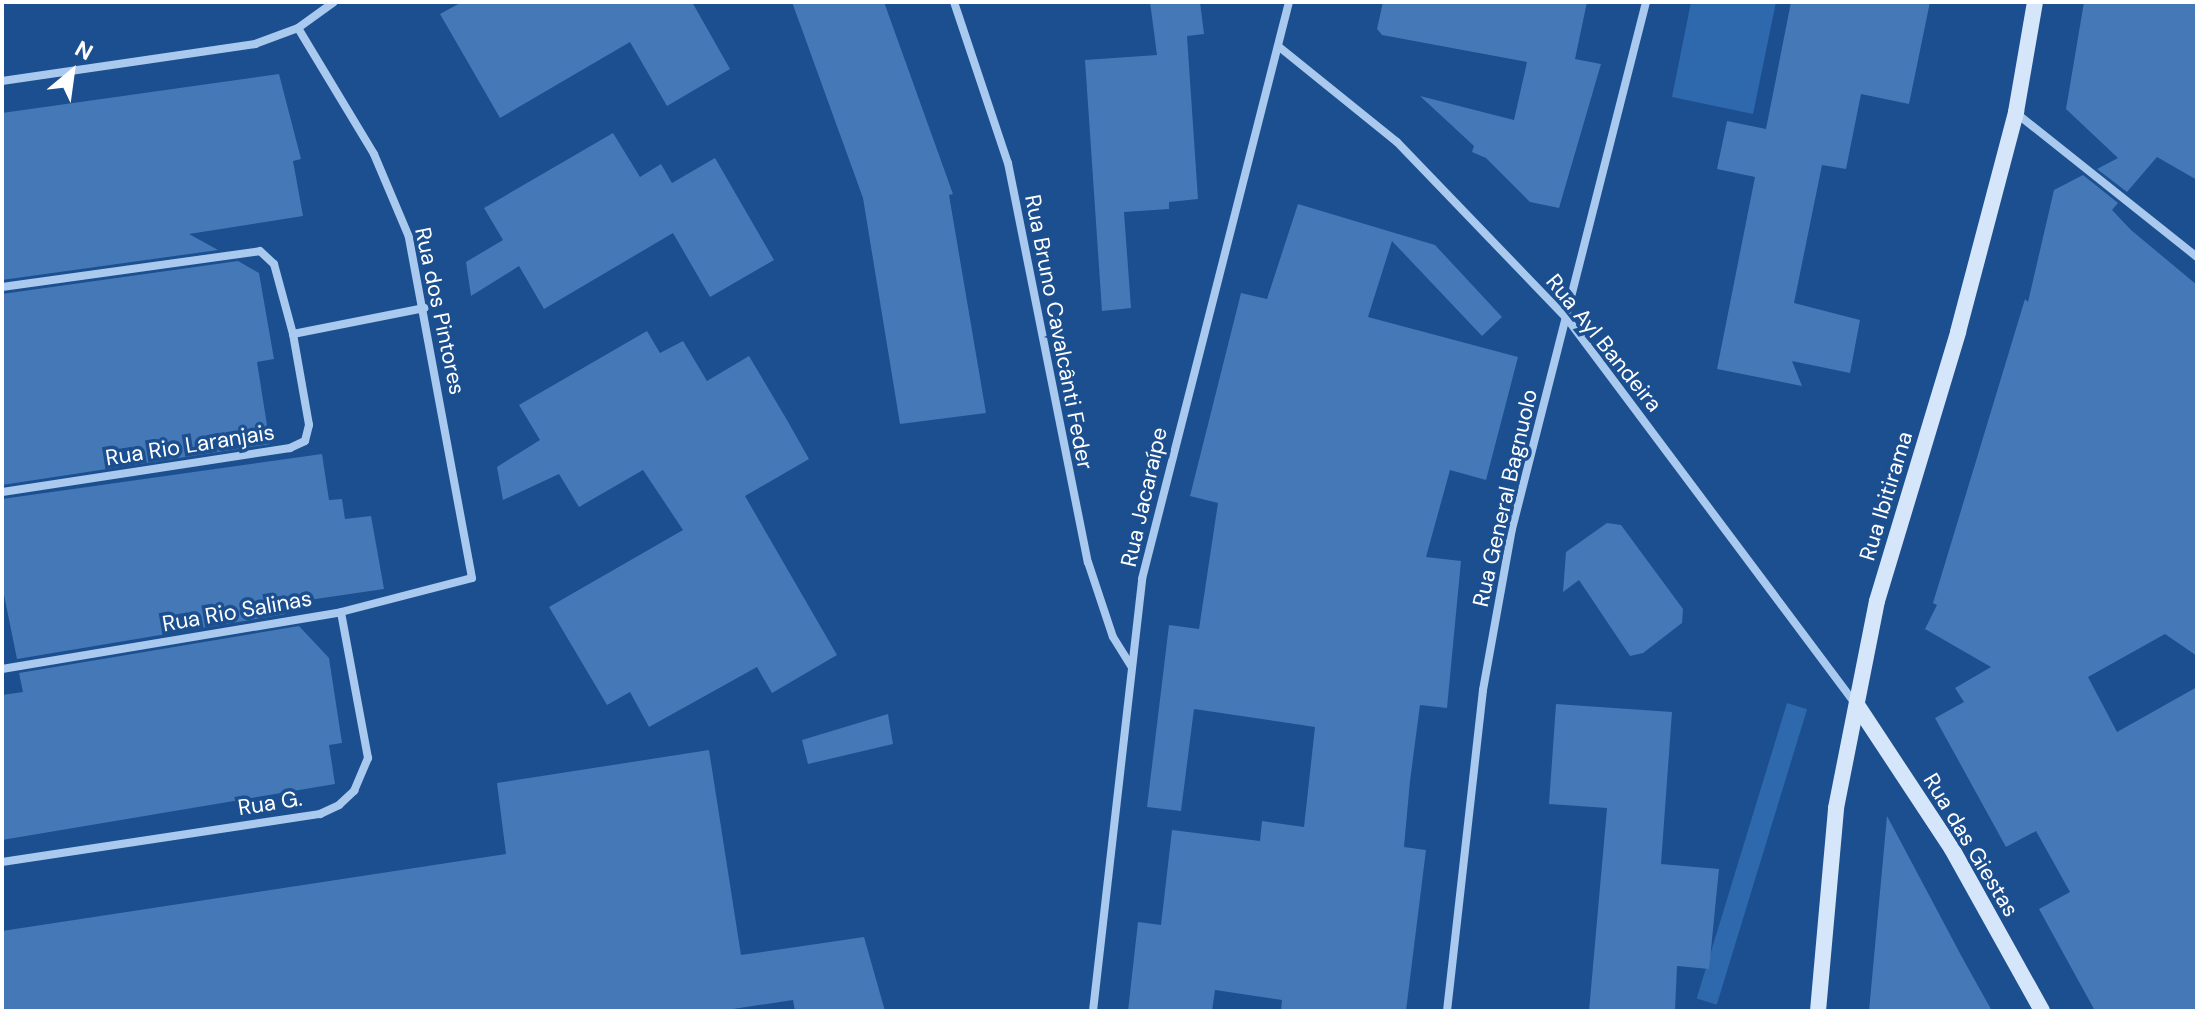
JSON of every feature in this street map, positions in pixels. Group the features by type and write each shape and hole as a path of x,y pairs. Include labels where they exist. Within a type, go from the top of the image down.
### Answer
{"main road":[{"name":"Rua Ibitirama","path":"1818,1011 1836,808 1877,601 1958,332 2016,112 2035,2"},
{"name":"Rua das Giestas","path":"1857,705 1952,849 2042,1011"}],"street":[{"path":"2,81 255,44 298,28 334,2"},
{"name":"Rua Bruno Cavalcânti Feder","path":"954,2 1008,163 1088,562 1113,637 1131,667"},
{"name":"Rua Jacaraípe","path":"1093,1011 1142,579 1289,2"},
{"name":"Rua General Bagnuolo","path":"1447,1011 1483,690 1512,529 1569,321 1646,2"},
{"name":"Rua dos Pintores","path":"298,28 396,198 424,308 473,576"},
{"name":"Rua Ayl Bandeira","path":"1278,46 1397,142 1569,321 1857,705"},
{"path":"2016,112 2197,257"},
{"name":"Rua Rio Laranjais","path":"2,287 251,250 267,255 274,264 293,334 309,425 309,434 298,445 2,492"},
{"path":"293,334 424,308"},
{"name":"Rua Rio Salinas","path":"2,669 341,612 469,582 473,576"},
{"name":"Rua G.","path":"2,862 320,814 339,805 354,791 368,758 341,612"}],"shaded area":[{"path":"1691,2 1776,2 1753,114 1672,97"},
{"path":"1787,703 1807,709 1717,1005 1697,998"}],"building":[{"path":"462,2 692,2 730,69 667,106 630,42 500,118 440,14"},
{"path":"792,2 884,2 953,194 949,195 986,413 900,424 863,198"},
{"path":"1150,2 1200,2 1204,34 1187,36 1198,199 1169,202 1169,209 1124,212 1131,308 1102,311 1085,60 1157,55"},
{"path":"1383,2 1587,2 1575,59 1601,64 1559,208 1530,202 1486,158 1472,152 1474,146 1420,96 1514,120 1527,62 1382,35 1377,29"},
{"path":"1791,2 1930,2 1909,104 1861,94 1846,169 1822,165 1794,303 1860,320 1850,373 1792,361 1802,386 1717,369 1755,177 1717,169 1727,121 1766,129"},
{"path":"2084,2 2197,2 2197,180 2157,157 2127,192 2097,169 2118,158 2066,109"},
{"path":"279,74 301,159 293,161 303,216 189,234 218,250 2,280 2,113"},
{"path":"613,133 640,177 661,164 672,183 715,158 774,260 710,297 673,233 544,309 519,266 471,296 466,262 503,240 484,208"},
{"path":"2083,175 2118,203 2112,210 2131,230 2197,285 2197,656 2165,634 2088,677 2117,732 2197,687 2197,1011 2095,1011 2039,909 2070,892 2036,831 2006,847 1935,718 1964,702 1955,688 1991,667 1925,629 1937,605 1933,603 2025,299 2028,302 2054,190"},
{"path":"1298,204 1435,245 1502,317 1482,336 1392,241 1368,317 1518,357 1486,480 1450,470 1426,557 1461,561 1447,708 1420,705 1410,781 1404,847 1426,850 1406,1011 1281,1011 1282,1000 1215,990 1212,1011 1128,1011 1138,922 1161,925 1172,830 1260,841 1262,821 1304,827 1315,727 1194,709 1181,811 1147,807 1169,625 1199,629 1218,503 1190,496 1241,293 1267,299"},
{"path":"238,261 259,273 274,359 257,362 270,444 2,485 2,294"},
{"path":"647,331 660,353 683,341 707,381 749,356 787,420 809,459 745,496 837,655 772,693 757,667 649,727 630,692 607,705 549,607 683,530 643,470 579,507 559,474 503,500 497,467 540,440 519,405"},
{"path":"322,454 329,500 342,499 345,519 371,516 384,589 275,605 286,614 17,659 2,585 2,499"},
{"path":"1607,523 1621,525 1683,609 1682,623 1643,653 1630,656 1579,580 1563,592 1566,552"},
{"path":"299,626 329,658 342,743 329,745 335,784 2,840 2,695 23,692 19,673"},
{"path":"1556,704 1672,712 1661,864 1719,869 1709,969 1677,966 1675,1011 1589,1011 1607,808 1549,804"},
{"path":"888,714 893,744 808,764 802,740"},
{"path":"709,750 741,955 864,937 885,1011 795,1011 793,1000 720,1011 2,1011 2,931 506,854 497,783"},
{"path":"1887,816 1963,959 1992,1011 1869,1011"}]}
